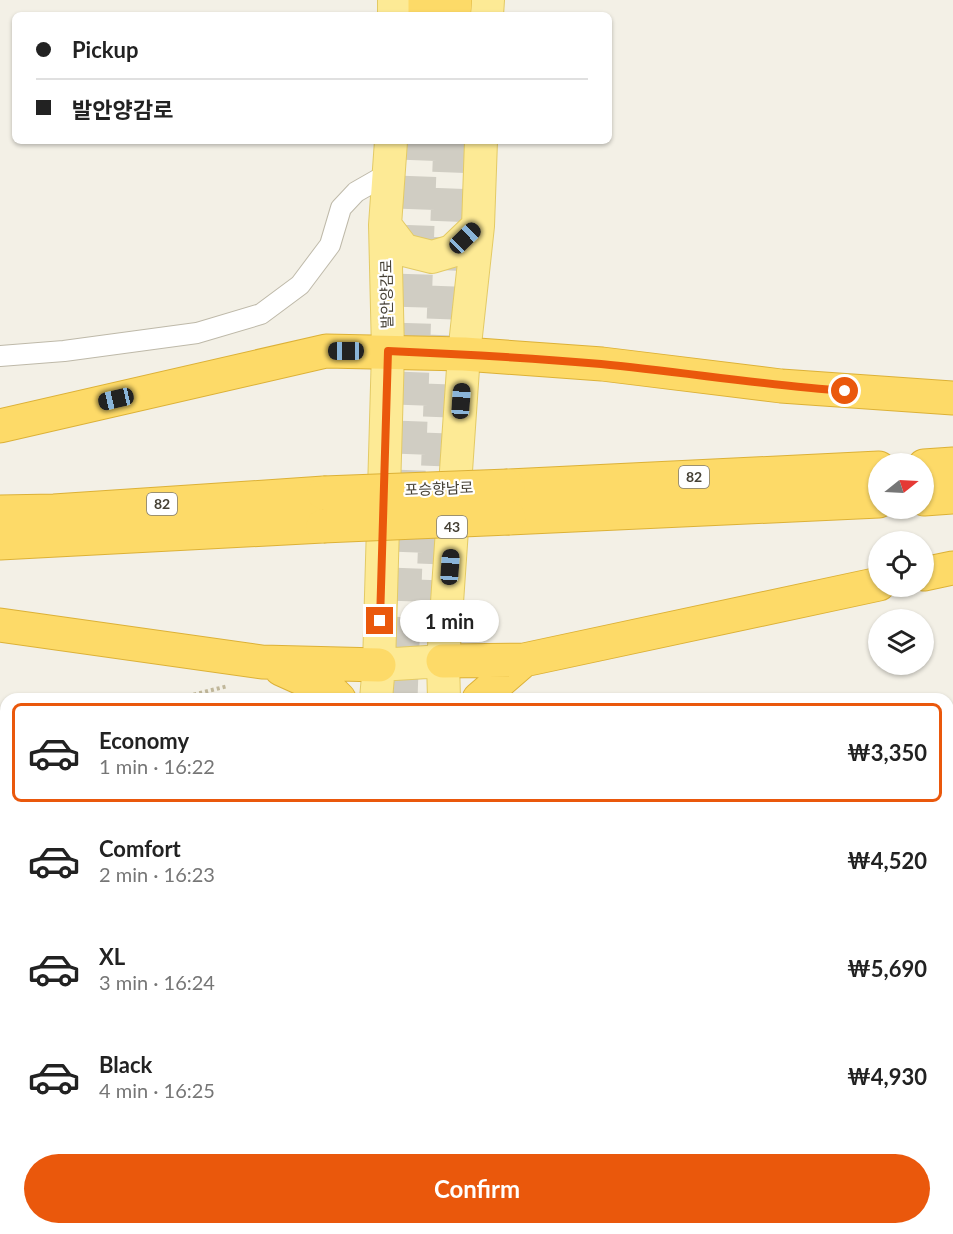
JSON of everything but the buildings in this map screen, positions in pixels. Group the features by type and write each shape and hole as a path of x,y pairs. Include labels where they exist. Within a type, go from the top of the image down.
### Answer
{"highway":[{"path":"0,426 326,351 464,354 602,364 781,386 953,398"},
{"path":"934,465 953,464"},
{"name":"포승향남로","path":"0,512 54,511 324,493 868,469"},
{"path":"934,498 953,497"},
{"name":"82","path":"0,543 868,502"},
{"path":"934,572 953,568"},
{"path":"443,661 524,660 868,586"},
{"path":"0,625 262,662 379,665"},
{"path":"486,693 524,660"},
{"path":"262,662 333,693"}],"main road":[{"name":"발안양감로","path":"377,693 388,351 385,225 391,144"},
{"name":"43","path":"444,693 443,661 464,354 478,226 481,144"},
{"path":"385,225 404,250 432,257 452,251 478,226"},
{"path":"379,665 443,661"}],"street":[{"path":"0,356 64,351 197,333 261,314 300,285 330,245 341,208 356,192 377,180 388,180"}],"tunnel":[{"path":"401,693 421,144"},
{"path":"432,613 450,144"}],"route":[{"path":"380,621 388,351 602,364 781,386 845,391"}]}
